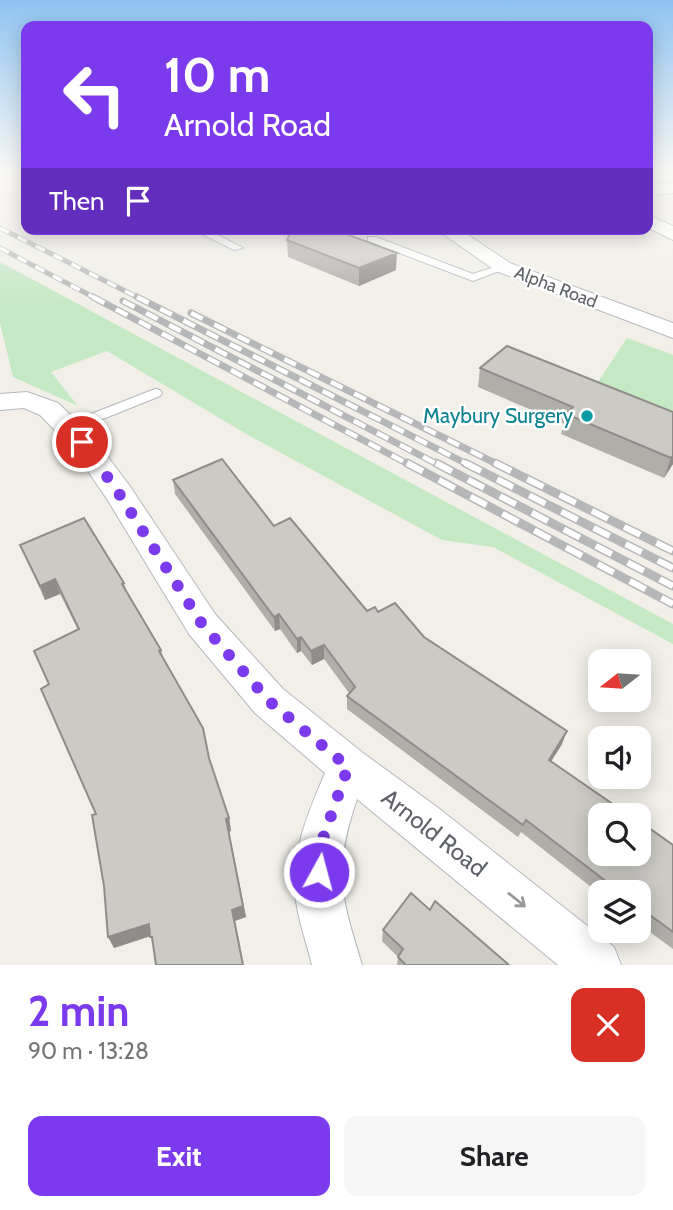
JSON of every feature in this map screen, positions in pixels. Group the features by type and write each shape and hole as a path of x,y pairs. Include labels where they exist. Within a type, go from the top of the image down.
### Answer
{"street":[{"path":"653,224 673,234"},
{"name":"Alpha Road","path":"454,235 503,267 673,331"},
{"name":"Arnold Road","path":"0,402 27,400 49,409 82,442 118,492 202,624 269,701 596,965"},
{"path":"337,965 318,894 319,850 348,767"}],"lane":[{"path":"210,235 238,248"},
{"path":"372,239 474,278 503,267"},
{"path":"68,428 155,393"}],"green space":[{"path":"0,262 673,624 673,644 493,547 442,540 248,435 107,351 51,372 78,406 13,377 0,323"},
{"path":"627,338 673,355 673,420 594,388"}],"building":[{"path":"289,235 349,235 397,253 359,268 287,240"},
{"path":"507,346 673,412 673,456 671,458 566,414 573,407 480,368"},
{"path":"222,459 274,526 290,518 367,611 375,607 378,612 395,603 424,637 567,731 549,760 611,803 588,803 588,866 651,866 651,829 673,845 673,932 651,916 651,880 604,880 526,820 523,825 347,696 355,687 324,645 311,651 301,637 297,639 279,614 274,617 173,480"},
{"path":"84,518 124,583 122,584 203,728 209,758 229,818 226,819 243,906 232,910 243,965 156,965 149,924 108,937 104,886 92,815 96,814 41,689 49,684 34,651 79,629 55,579 40,586 20,545"},
{"path":"411,893 430,910 435,901 509,965 406,965 398,957 403,949 383,930"}],"railway":[{"path":"0,228 141,299"},
{"path":"0,248 97,299"},
{"path":"93,297 410,465"},
{"path":"137,297 469,465"},
{"path":"123,301 439,465"},
{"path":"191,313 499,465"},
{"path":"407,463 673,604"},
{"path":"436,463 673,586"},
{"path":"465,463 673,568"},
{"path":"495,463 673,551"}],"place":[{"name":"Maybury Surgery","path":"587,416"}],"route":[{"path":"82,442 118,492 202,624 269,701 348,767 319,850 319,872"}]}
